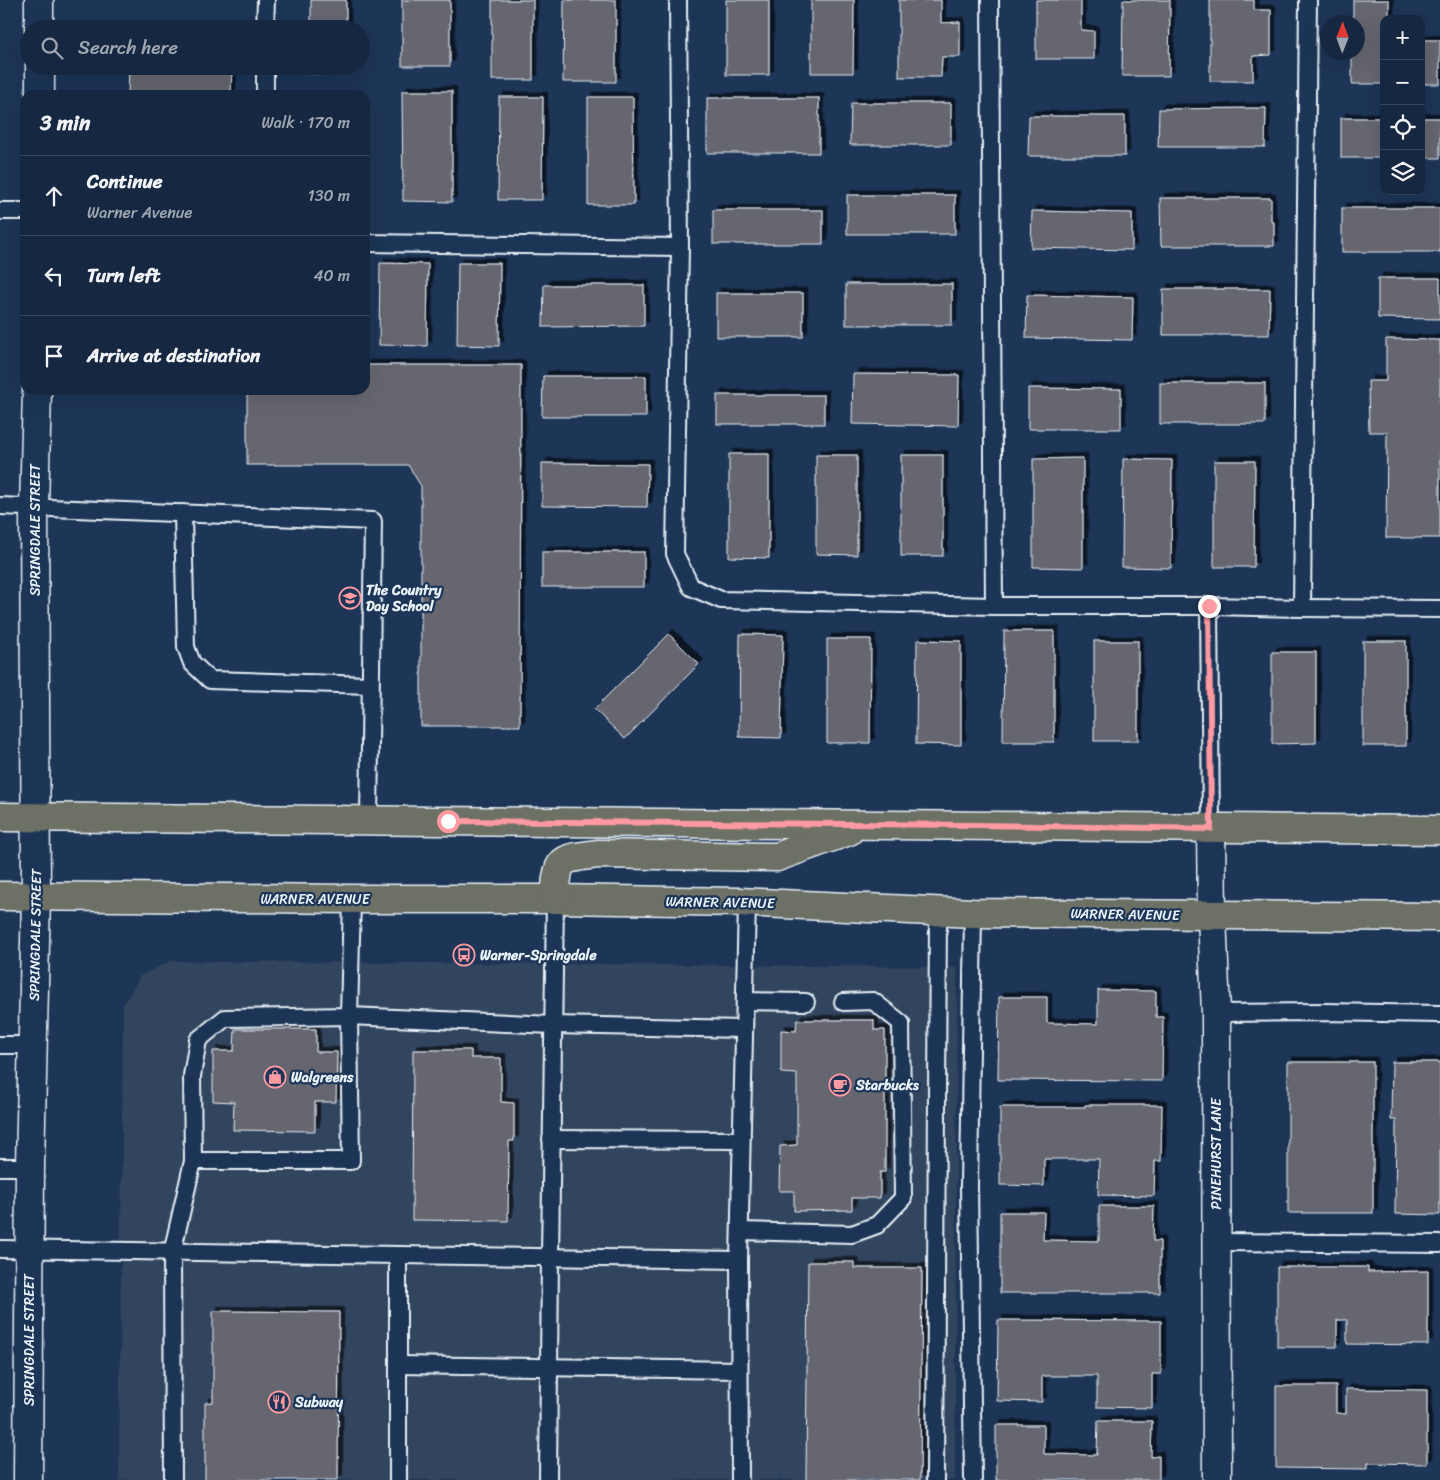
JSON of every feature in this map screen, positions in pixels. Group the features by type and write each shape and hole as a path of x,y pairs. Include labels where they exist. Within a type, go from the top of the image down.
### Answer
{"main road":[{"path":"0,817 1440,830"},
{"path":"555,899 556,878 560,865 568,858 598,854 776,857 867,824"},
{"name":"WARNER AVENUE","path":"0,896 555,899 747,902 973,913 1440,917"}],"street":[{"path":"39,0 39,20"},
{"path":"40,75 40,90"},
{"name":"SPRINGDALE STREET","path":"28,1480 30,1167 36,896 34,508 38,395"},
{"name":"PINEHURST LANE","path":"1211,829 1216,1013 1217,1480"}],"lane":[{"path":"265,20 266,0"},
{"path":"678,0 680,247 675,554 690,587 721,600 994,606 1209,606 1440,610"},
{"path":"990,0 994,606"},
{"path":"1302,608 1308,0"},
{"path":"265,75 265,90"},
{"path":"0,211 20,211"},
{"path":"370,243 680,247"},
{"path":"0,506 373,521 369,820"},
{"path":"183,513 186,647 192,663 210,680 370,685"},
{"path":"1209,606 1211,829"},
{"path":"193,1161 351,1161 349,1016 352,899"},
{"path":"548,1480 555,899"},
{"path":"740,1480 738,1260 747,902"},
{"path":"935,1480 938,911"},
{"path":"973,913 969,1185 973,1480"},
{"path":"745,1000 806,1002"},
{"path":"740,1231 852,1234 877,1225 903,1198 901,1024 873,1001 843,1002"},
{"path":"1216,1013 1440,1014"},
{"path":"173,1480 172,1253 193,1161 192,1076 198,1040 225,1018 349,1016 744,1029"},
{"path":"0,1045 33,1045"},
{"path":"551,1139 741,1140"},
{"path":"0,1167 30,1167"},
{"path":"1216,1242 1440,1244"},
{"path":"0,1250 738,1260"},
{"path":"398,1255 398,1480"},
{"path":"398,1365 739,1370"}],"shaded area":[{"path":"171,961 957,967 955,1480 119,1480 123,1005 140,976"}],"building":[{"path":"311,0 346,0 346,20 311,20"},
{"path":"402,0 450,0 450,66 402,66"},
{"path":"492,0 533,0 533,80 492,80"},
{"path":"564,0 616,0 616,82 563,82"},
{"path":"726,0 769,0 769,75 726,75"},
{"path":"811,0 854,0 853,73 811,73"},
{"path":"899,0 941,0 941,23 960,22 960,57 942,57 941,77 899,77"},
{"path":"1036,0 1081,0 1081,30 1094,31 1094,59 1036,59"},
{"path":"1123,0 1170,0 1169,76 1122,76"},
{"path":"1210,0 1254,0 1254,10 1271,10 1271,55 1253,56 1253,81 1210,81"},
{"path":"1353,0 1389,0 1389,15 1380,15 1380,84 1352,84 1352,60 1365,60 1365,15 1353,15"},
{"path":"1425,40 1440,40 1440,84 1425,84"},
{"path":"129,75 232,75 231,90 128,90"},
{"path":"402,91 452,91 452,202 403,201"},
{"path":"499,97 543,97 542,200 498,200"},
{"path":"588,97 633,97 634,205 588,205"},
{"path":"707,98 819,98 819,153 707,153"},
{"path":"851,103 951,103 951,145 850,145"},
{"path":"1266,108 1265,147 1158,147 1159,109"},
{"path":"1029,116 1125,116 1125,156 1028,156"},
{"path":"1341,118 1380,118 1380,158 1341,158"},
{"path":"1425,118 1440,118 1440,158 1425,158"},
{"path":"847,195 955,195 955,234 847,234"},
{"path":"1160,198 1271,198 1274,246 1161,246"},
{"path":"1342,208 1440,208 1440,252 1342,252"},
{"path":"713,210 823,210 823,244 713,244"},
{"path":"1032,211 1132,213 1132,250 1031,248"},
{"path":"380,263 428,264 427,346 379,345"},
{"path":"458,263 500,263 499,346 457,345"},
{"path":"1378,278 1440,278 1440,319 1378,318"},
{"path":"846,284 952,284 952,325 846,325"},
{"path":"544,285 644,285 644,326 543,327"},
{"path":"1163,289 1270,289 1269,335 1163,335"},
{"path":"716,293 803,293 803,337 716,337"},
{"path":"1027,295 1133,297 1132,340 1026,338"},
{"path":"1386,339 1440,340 1440,538 1386,538 1387,432 1369,432 1368,381 1386,381"},
{"path":"370,365 521,365 520,726 421,726 421,486 408,465 247,465 247,395 370,395"},
{"path":"853,374 959,375 958,426 852,424"},
{"path":"543,376 646,376 646,417 542,417"},
{"path":"1160,383 1265,383 1265,424 1160,424"},
{"path":"1028,388 1121,389 1121,429 1028,429"},
{"path":"717,395 824,395 824,424 717,424"},
{"path":"729,454 769,454 769,558 729,557"},
{"path":"816,455 857,455 857,555 816,554"},
{"path":"901,455 943,455 943,556 901,556"},
{"path":"1083,458 1083,568 1033,567 1033,459"},
{"path":"1123,459 1172,460 1171,568 1122,567"},
{"path":"1214,461 1255,461 1254,567 1214,567"},
{"path":"542,463 648,464 647,507 542,506"},
{"path":"542,552 644,552 644,587 542,587"},
{"path":"1004,631 1054,631 1054,742 1003,742"},
{"path":"669,634 699,664 625,739 594,709"},
{"path":"740,634 783,635 781,738 739,737"},
{"path":"827,639 871,639 870,743 827,743"},
{"path":"917,640 961,641 961,745 916,744"},
{"path":"1094,641 1138,641 1138,741 1094,741"},
{"path":"1363,641 1406,641 1406,746 1363,746"},
{"path":"1272,652 1316,652 1316,743 1272,744"},
{"path":"1098,990 1156,991 1156,1017 1163,1017 1162,1081 998,1080 999,997 1047,997 1047,1023 1098,1024"},
{"path":"797,1020 874,1020 874,1030 885,1030 885,1172 880,1172 880,1198 852,1198 852,1210 794,1211 794,1191 779,1191 780,1146 797,1145 797,1074 781,1073 781,1030 796,1031"},
{"name":"Walgreens","path":"235,1029 316,1029 316,1052 337,1052 336,1102 315,1102 315,1131 233,1130 234,1102 213,1101 213,1051 234,1051"},
{"path":"413,1050 471,1050 471,1058 501,1058 501,1102 514,1103 514,1141 509,1141 508,1221 412,1220"},
{"path":"1288,1062 1373,1062 1373,1213 1288,1213"},
{"path":"1392,1062 1440,1062 1440,1215 1395,1214 1396,1120 1391,1120"},
{"path":"1085,1105 1162,1105 1161,1161 1155,1161 1154,1196 1098,1195 1099,1159 1044,1159 1044,1186 1000,1185 1000,1107 1085,1107"},
{"path":"1099,1206 1154,1206 1153,1241 1160,1241 1160,1293 1000,1293 1000,1212 1044,1212 1043,1240 1099,1241"},
{"path":"808,1262 854,1262 854,1268 922,1268 920,1480 806,1480"},
{"path":"1277,1267 1368,1267 1368,1272 1428,1271 1428,1345 1347,1344 1347,1320 1337,1320 1337,1347 1277,1347"},
{"path":"213,1311 339,1312 338,1480 205,1480 205,1403 213,1402"},
{"path":"998,1320 1161,1321 1161,1374 1152,1374 1152,1408 1097,1407 1097,1376 1042,1376 1042,1402 997,1401"},
{"path":"1276,1386 1336,1386 1336,1413 1346,1414 1346,1389 1427,1390 1427,1464 1368,1463 1368,1469 1276,1468"},
{"path":"1098,1421 1152,1421 1151,1457 1159,1456 1159,1480 996,1480 996,1425 1044,1425 1044,1454 1097,1455"}],"place":[{"name":"The Country Day School","path":"350,598"},
{"name":"Warner-Springdale","path":"464,955"},
{"name":"Walgreens","path":"275,1077"},
{"name":"Starbucks","path":"840,1085"},
{"name":"Subway","path":"279,1402"}],"route":[{"path":"448,821 976,825 1211,829 1209,606"}]}
